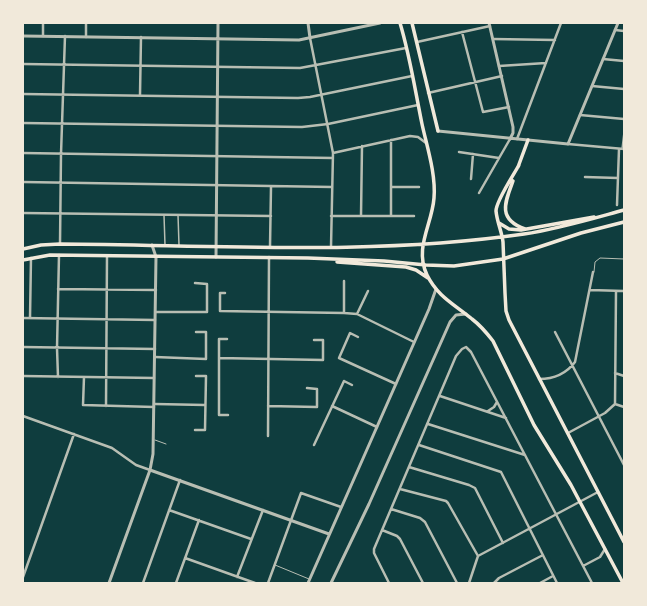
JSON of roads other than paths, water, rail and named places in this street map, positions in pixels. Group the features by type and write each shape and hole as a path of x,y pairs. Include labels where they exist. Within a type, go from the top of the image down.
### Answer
{"main road":[{"path":"400,23 433,174 434,202 422,248 424,268 429,279 444,298 466,314 486,332 498,350 537,429 580,502 623,583"},
{"path":"412,23 438,131"},
{"path":"526,230 513,222 505,210 506,198 528,140"},
{"path":"519,165 498,202 496,213 503,242 504,293 506,311 509,320 624,542"},
{"path":"23,249 41,245 60,244 216,247 331,247 382,246 484,240 538,232 579,223 624,210"},
{"path":"499,223 508,229 526,230 615,213"},
{"path":"23,260 59,255 269,257 384,261 441,266 472,264 511,256 581,233 624,222"},
{"path":"308,258 370,265 403,266 416,270 429,279"}],"street":[{"path":"43,23 43,36"},
{"path":"86,23 86,37"},
{"path":"216,257 218,23"},
{"path":"308,23 333,153 331,247"},
{"path":"23,36 299,40 380,23"},
{"path":"516,139 561,23"},
{"path":"568,144 618,23"},
{"path":"416,42 490,24 509,107 513,133 479,193"},
{"path":"614,30 624,31"},
{"path":"462,32 482,112 509,107"},
{"path":"60,244 60,154 65,36"},
{"path":"140,95 141,37"},
{"path":"493,38 555,40"},
{"path":"23,64 300,68 406,48"},
{"path":"602,59 624,61"},
{"path":"500,66 546,63"},
{"path":"23,94 298,98 412,76"},
{"path":"428,93 502,76"},
{"path":"591,86 624,89"},
{"path":"23,123 302,127 328,124 418,105"},
{"path":"580,115 624,119"},
{"path":"438,131 622,149"},
{"path":"617,205 618,178 624,132"},
{"path":"333,153 414,136 420,137 426,143"},
{"path":"391,140 391,216"},
{"path":"361,216 362,146"},
{"path":"459,152 499,158"},
{"path":"23,153 333,158"},
{"path":"471,179 473,154"},
{"path":"585,177 618,178"},
{"path":"23,182 332,188"},
{"path":"270,247 271,187"},
{"path":"391,187 419,187"},
{"path":"23,213 271,216"},
{"path":"164,215 165,246"},
{"path":"178,215 179,246"},
{"path":"332,216 414,216"},
{"path":"109,583 150,470 154,454 156,257 152,246"},
{"path":"58,377 57,348 59,255"},
{"path":"106,256 106,406"},
{"path":"268,436 269,257"},
{"path":"30,318 31,258"},
{"path":"539,378 555,377 565,372 576,358 593,272"},
{"path":"344,281 344,313"},
{"path":"156,312 207,312 207,284 195,283"},
{"path":"58,289 156,290"},
{"path":"309,581 434,299 436,289"},
{"path":"357,314 368,290"},
{"path":"590,290 624,291"},
{"path":"568,433 600,416 615,404 616,291"},
{"path":"225,293 220,293 220,311 357,314 414,342"},
{"path":"331,583 367,508 450,322 456,315 466,314"},
{"path":"23,318 156,320"},
{"path":"155,357 206,359 206,332 196,332"},
{"path":"555,332 600,416 624,465"},
{"path":"358,337 350,333 339,358 396,384"},
{"path":"227,339 219,339 219,415 228,415"},
{"path":"219,358 323,360 322,340 314,340"},
{"path":"23,347 155,349"},
{"path":"390,583 373,551 458,353 466,347 471,352 592,583"},
{"path":"615,373 624,376"},
{"path":"23,376 155,378"},
{"path":"195,430 205,430 206,405 206,376 196,376"},
{"path":"84,377 83,405 206,405"},
{"path":"314,445 344,381 352,385"},
{"path":"268,406 317,407 317,389 307,388"},
{"path":"440,396 506,418"},
{"path":"488,412 497,401"},
{"path":"615,404 624,406"},
{"path":"332,406 377,427"},
{"path":"23,416 112,448 136,465 263,509 329,534"},
{"path":"428,424 525,455"},
{"path":"23,577 74,434"},
{"path":"419,445 500,472 557,583"},
{"path":"409,467 468,484 475,488 503,543"},
{"path":"143,583 180,480"},
{"path":"400,489 446,501 478,556"},
{"path":"469,583 478,556 598,492"},
{"path":"268,583 301,493 341,507"},
{"path":"391,508 423,520 457,583"},
{"path":"237,577 263,509"},
{"path":"169,510 251,539"},
{"path":"176,583 198,520"},
{"path":"382,530 399,537 423,583"},
{"path":"583,566 600,557 605,548"},
{"path":"494,583 496,580 543,555"},
{"path":"185,558 255,583"},
{"path":"540,583 553,576"}],"lane":[{"path":"593,272 596,262 600,258 624,259"},
{"path":"154,440 166,444"},
{"path":"275,565 309,581"}]}
